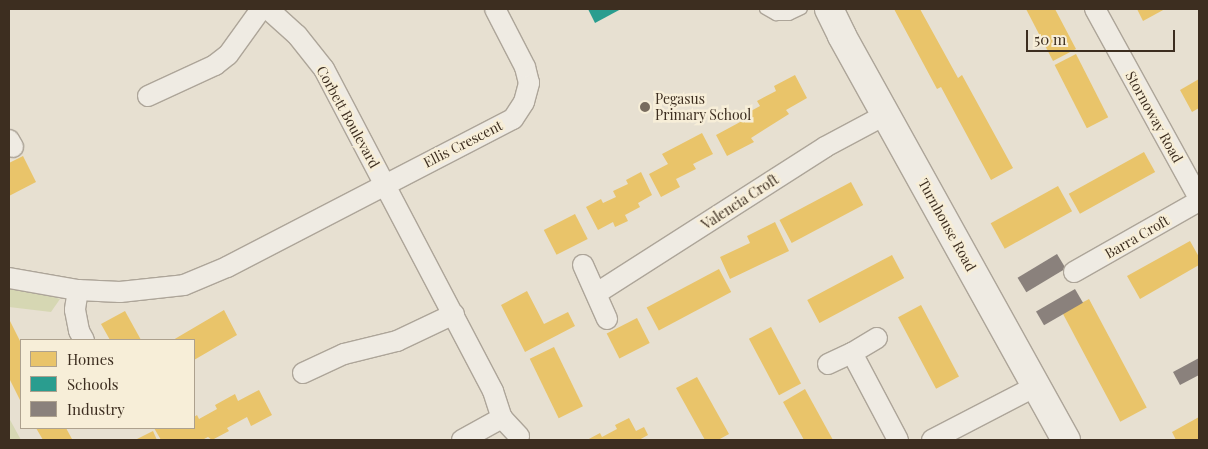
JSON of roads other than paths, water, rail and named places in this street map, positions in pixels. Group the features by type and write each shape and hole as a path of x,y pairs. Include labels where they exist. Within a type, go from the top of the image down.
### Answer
{"street":[{"path":"148,96 215,65 228,55 260,9"},
{"name":"Corbett Boulevard","path":"268,9 297,35 324,69 454,314 493,391 502,418"},
{"name":"Ellis Crescent","path":"9,278 78,290 120,292 153,290 184,285 204,271 227,267 386,183 513,119 524,102 529,83 525,67 495,9"},
{"name":"Turnhouse Road","path":"829,9 1066,440"},
{"name":"Stornoway Road","path":"1095,9 1199,199"},
{"name":"Valencia Croft","path":"597,293 825,147 886,115"},
{"name":"Barra Croft","path":"1074,272 1199,199"},
{"path":"583,265 607,319"},
{"path":"78,290 75,310 79,331 83,339"},
{"path":"303,373 344,354 397,341 454,314"},
{"path":"828,364 852,354 877,338"},
{"path":"852,354 898,440"},
{"path":"932,440 1036,386"},
{"path":"462,440 502,418 519,436"}],"lane":[{"path":"765,9 776,15 792,14 802,9"}],"place":[{"name":"Pegasus Primary School","path":"645,107"}]}
